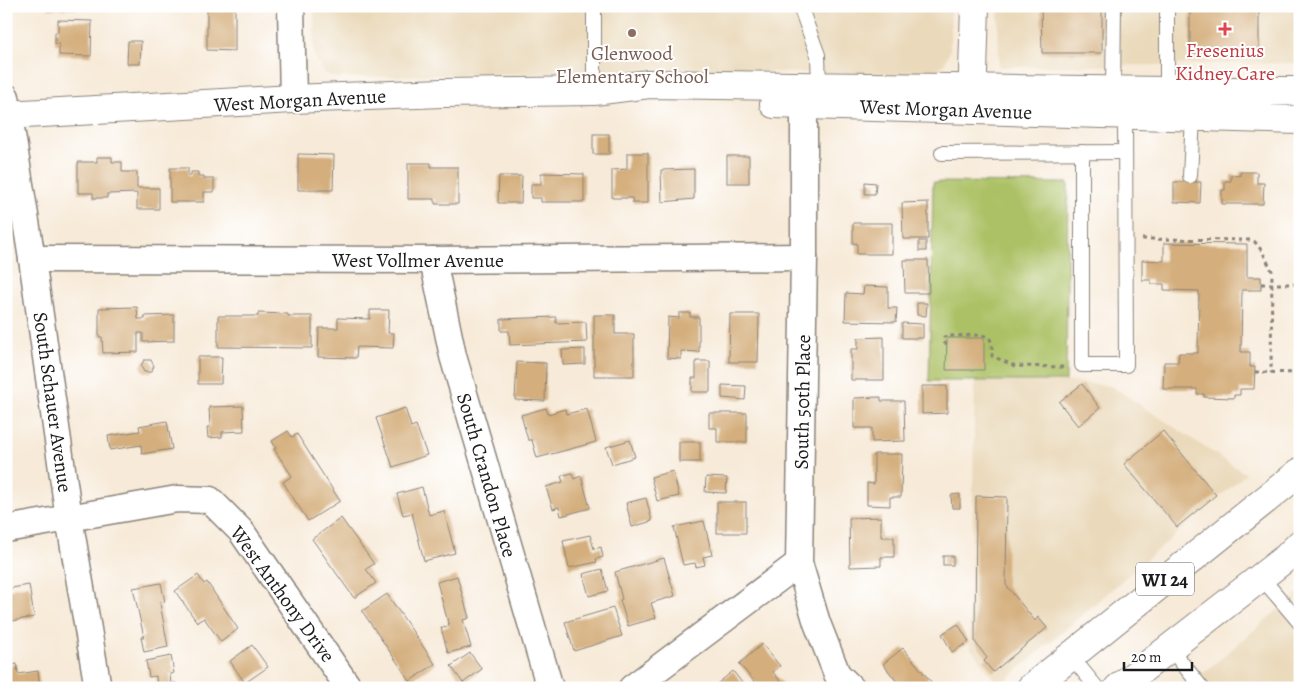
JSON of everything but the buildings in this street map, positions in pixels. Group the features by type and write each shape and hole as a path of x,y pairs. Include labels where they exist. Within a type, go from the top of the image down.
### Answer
{"street":[{"path":"291,6 293,99"},
{"path":"972,100 975,6"},
{"name":"West Morgan Avenue","path":"7,109 442,93 594,91 649,84 811,96 972,100 1125,115 1300,120"},
{"name":"West Morgan Avenue","path":"972,100 1113,90 1300,91"},
{"name":"South 50th Place","path":"811,96 804,257 799,563 820,632 837,674 851,688"},
{"name":"South Schauer Avenue","path":"7,109 32,259 69,518 98,688"},
{"name":"West Vollmer Avenue","path":"32,259 433,260 804,257"},
{"name":"South Crandon Place","path":"433,260 453,356 550,688"},
{"name":"WI 24","path":"1031,688 1300,472"},
{"name":"West Anthony Drive","path":"6,529 177,500 210,500 241,531 349,688"},
{"name":"WI 24","path":"1118,688 1287,557 1300,544"},
{"path":"632,688 799,563"}],"lane":[{"path":"594,6 594,91"},
{"path":"800,6 818,55 811,96"},
{"path":"1113,90 1114,6"},
{"path":"1167,6 1167,91"},
{"path":"1082,152 1082,365 1126,365 1125,115"},
{"path":"1190,176 1193,117"},
{"path":"942,152 1125,152"},
{"path":"1261,577 1300,623"},
{"path":"1170,648 1202,688"},
{"path":"1070,655 1097,688"}],"path":[{"path":"1126,239 1250,240 1255,242 1272,271 1271,373"},
{"path":"1261,284 1300,284"},
{"path":"947,344 943,342 944,337 982,335 989,337 992,343 992,356 1015,366 1064,367 1082,365"},
{"path":"1255,372 1300,373"}],"shaded area":[{"name":"Glenwood Elementary School","path":"314,6 951,6 950,50 945,63 940,69 928,75 770,72 457,74 338,78 326,74 314,55"},
{"path":"998,6 1300,6 1300,63 999,67"},
{"path":"1066,381 1111,386 1246,474 999,686 970,647 975,382"},
{"path":"1300,591 1300,688 1186,688"}],"green space":[{"path":"933,182 1068,183 1066,381 929,381"}],"place":[{"name":"Fresenius Kidney Care","path":"1225,29"},
{"name":"Glenwood Elementary School","path":"632,33"}]}
